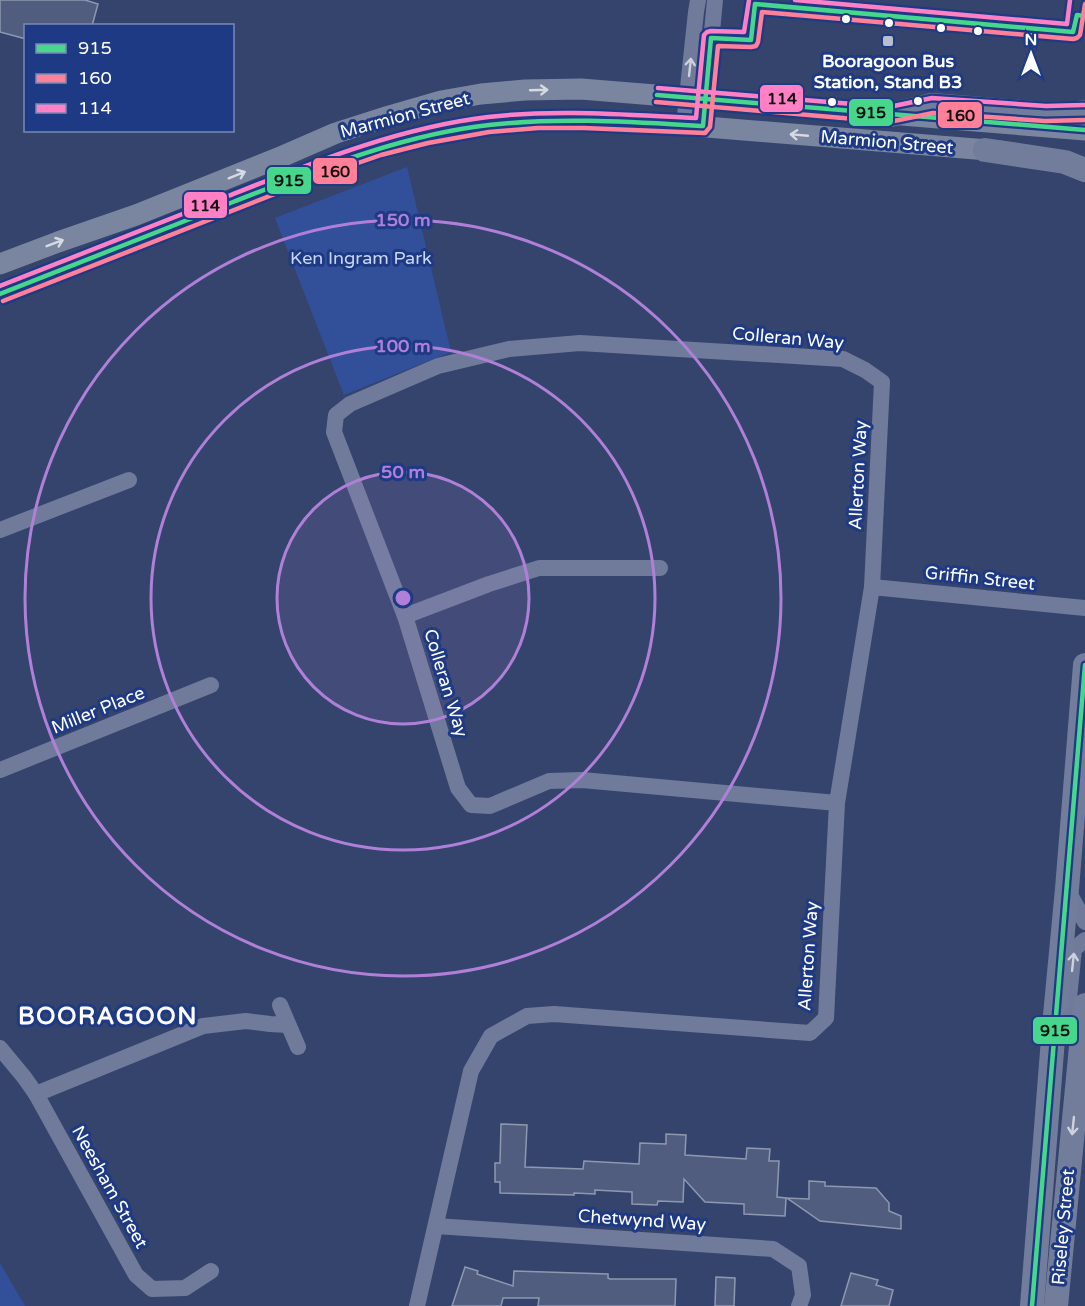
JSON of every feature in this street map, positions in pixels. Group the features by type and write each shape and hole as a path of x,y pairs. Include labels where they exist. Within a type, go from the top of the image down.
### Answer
{"highway":[{"path":"890,115 932,105 1046,114 1085,112"},
{"path":"985,150 1065,162 1085,170"},
{"name":"Riseley Street","path":"1032,1306 1085,665"},
{"name":"Riseley Street","path":"1056,1306 1085,1005"}],"main road":[{"name":"Marmion Street","path":"0,264 136,215 336,133 441,101 493,93 581,89 1085,130"},
{"name":"Marmion Street","path":"0,294 315,170 379,148 426,136 488,125 584,120 693,125 1085,158"}],"street":[{"path":"696,99 698,0"},
{"path":"693,125 715,0"},
{"name":"Colleran Way","path":"837,802 582,780 549,781 490,806 471,805 458,788 405,616 334,432 336,414 350,404 438,366 509,349 580,343 843,359 882,382"},
{"name":"Allerton Way","path":"417,1306 471,1071 491,1036 527,1016 554,1014 810,1033 826,1018 837,802 872,587 882,382"},
{"path":"0,530 129,480"},
{"path":"405,616 539,568 660,568"},
{"name":"Griffin Street","path":"872,587 1085,608"},
{"name":"Miller Place","path":"0,770 211,685"},
{"path":"1067,889 1085,922"},
{"path":"1054,1026 1068,1008 1074,949 1085,940"},
{"path":"280,1005 298,1047"},
{"path":"36,1094 203,1026 246,1020 288,1025"},
{"name":"Neesham Street","path":"0,1048 36,1094 136,1275 152,1289 184,1288 211,1271"},
{"name":"Chetwynd Way","path":"436,1226 773,1249 799,1266 803,1295 799,1306"}],"green space":[{"name":"Ken Ingram Park","path":"407,167 451,352 344,395 275,218"},
{"path":"0,1263 25,1306 0,1306"}],"building":[{"path":"0,0 85,0 98,4 93,24 24,24 24,38 0,32"},
{"path":"501,1124 527,1125 525,1167 583,1169 584,1161 639,1164 640,1143 666,1144 666,1134 686,1135 685,1155 746,1159 747,1148 770,1149 769,1161 779,1161 777,1197 786,1198 785,1216 744,1214 744,1204 705,1202 684,1179 683,1202 658,1201 657,1205 632,1204 632,1192 595,1190 595,1194 574,1193 574,1195 500,1193 500,1182 495,1182 495,1163 500,1163"},
{"path":"809,1181 825,1182 825,1186 876,1188 889,1203 889,1211 901,1216 901,1229 820,1221 787,1198 809,1199"},
{"path":"465,1267 478,1271 477,1274 513,1286 514,1271 608,1274 610,1279 676,1279 675,1306 538,1306 539,1298 503,1298 501,1306 452,1306"},
{"path":"851,1273 878,1280 876,1285 893,1290 889,1306 841,1306"},
{"path":"716,1277 735,1278 734,1306 715,1306"}],"transit line":[{"name":"114","path":"0,286 291,171 355,148 421,129 488,117 540,113 696,118 704,35 711,31 744,32 749,0"},
{"name":"114","path":"795,0 1067,24 1070,0"},
{"name":"915","path":"0,294 296,178 359,155 423,137 489,125 543,121 703,126 711,38 751,40 755,4 1073,32 1077,15 1085,16"},
{"name":"160","path":"3,301 318,177 381,155 428,143 489,132 538,128 705,133 710,127 718,46 756,46 762,12 1073,39 1080,35 1085,4"},
{"name":"114","path":"658,88 889,107 932,98 1046,106 1084,105"},
{"name":"915","path":"657,95 1085,130"},
{"name":"160","path":"656,102 889,122 933,113 1045,121 1085,120"},
{"name":"915","path":"1032,1306 1085,665"}],"place":[{"name":"Booragoon Bus Station, Stand B3","path":"888,41"}],"district":[{"name":"BOORAGOON","path":"108,1016"}]}
